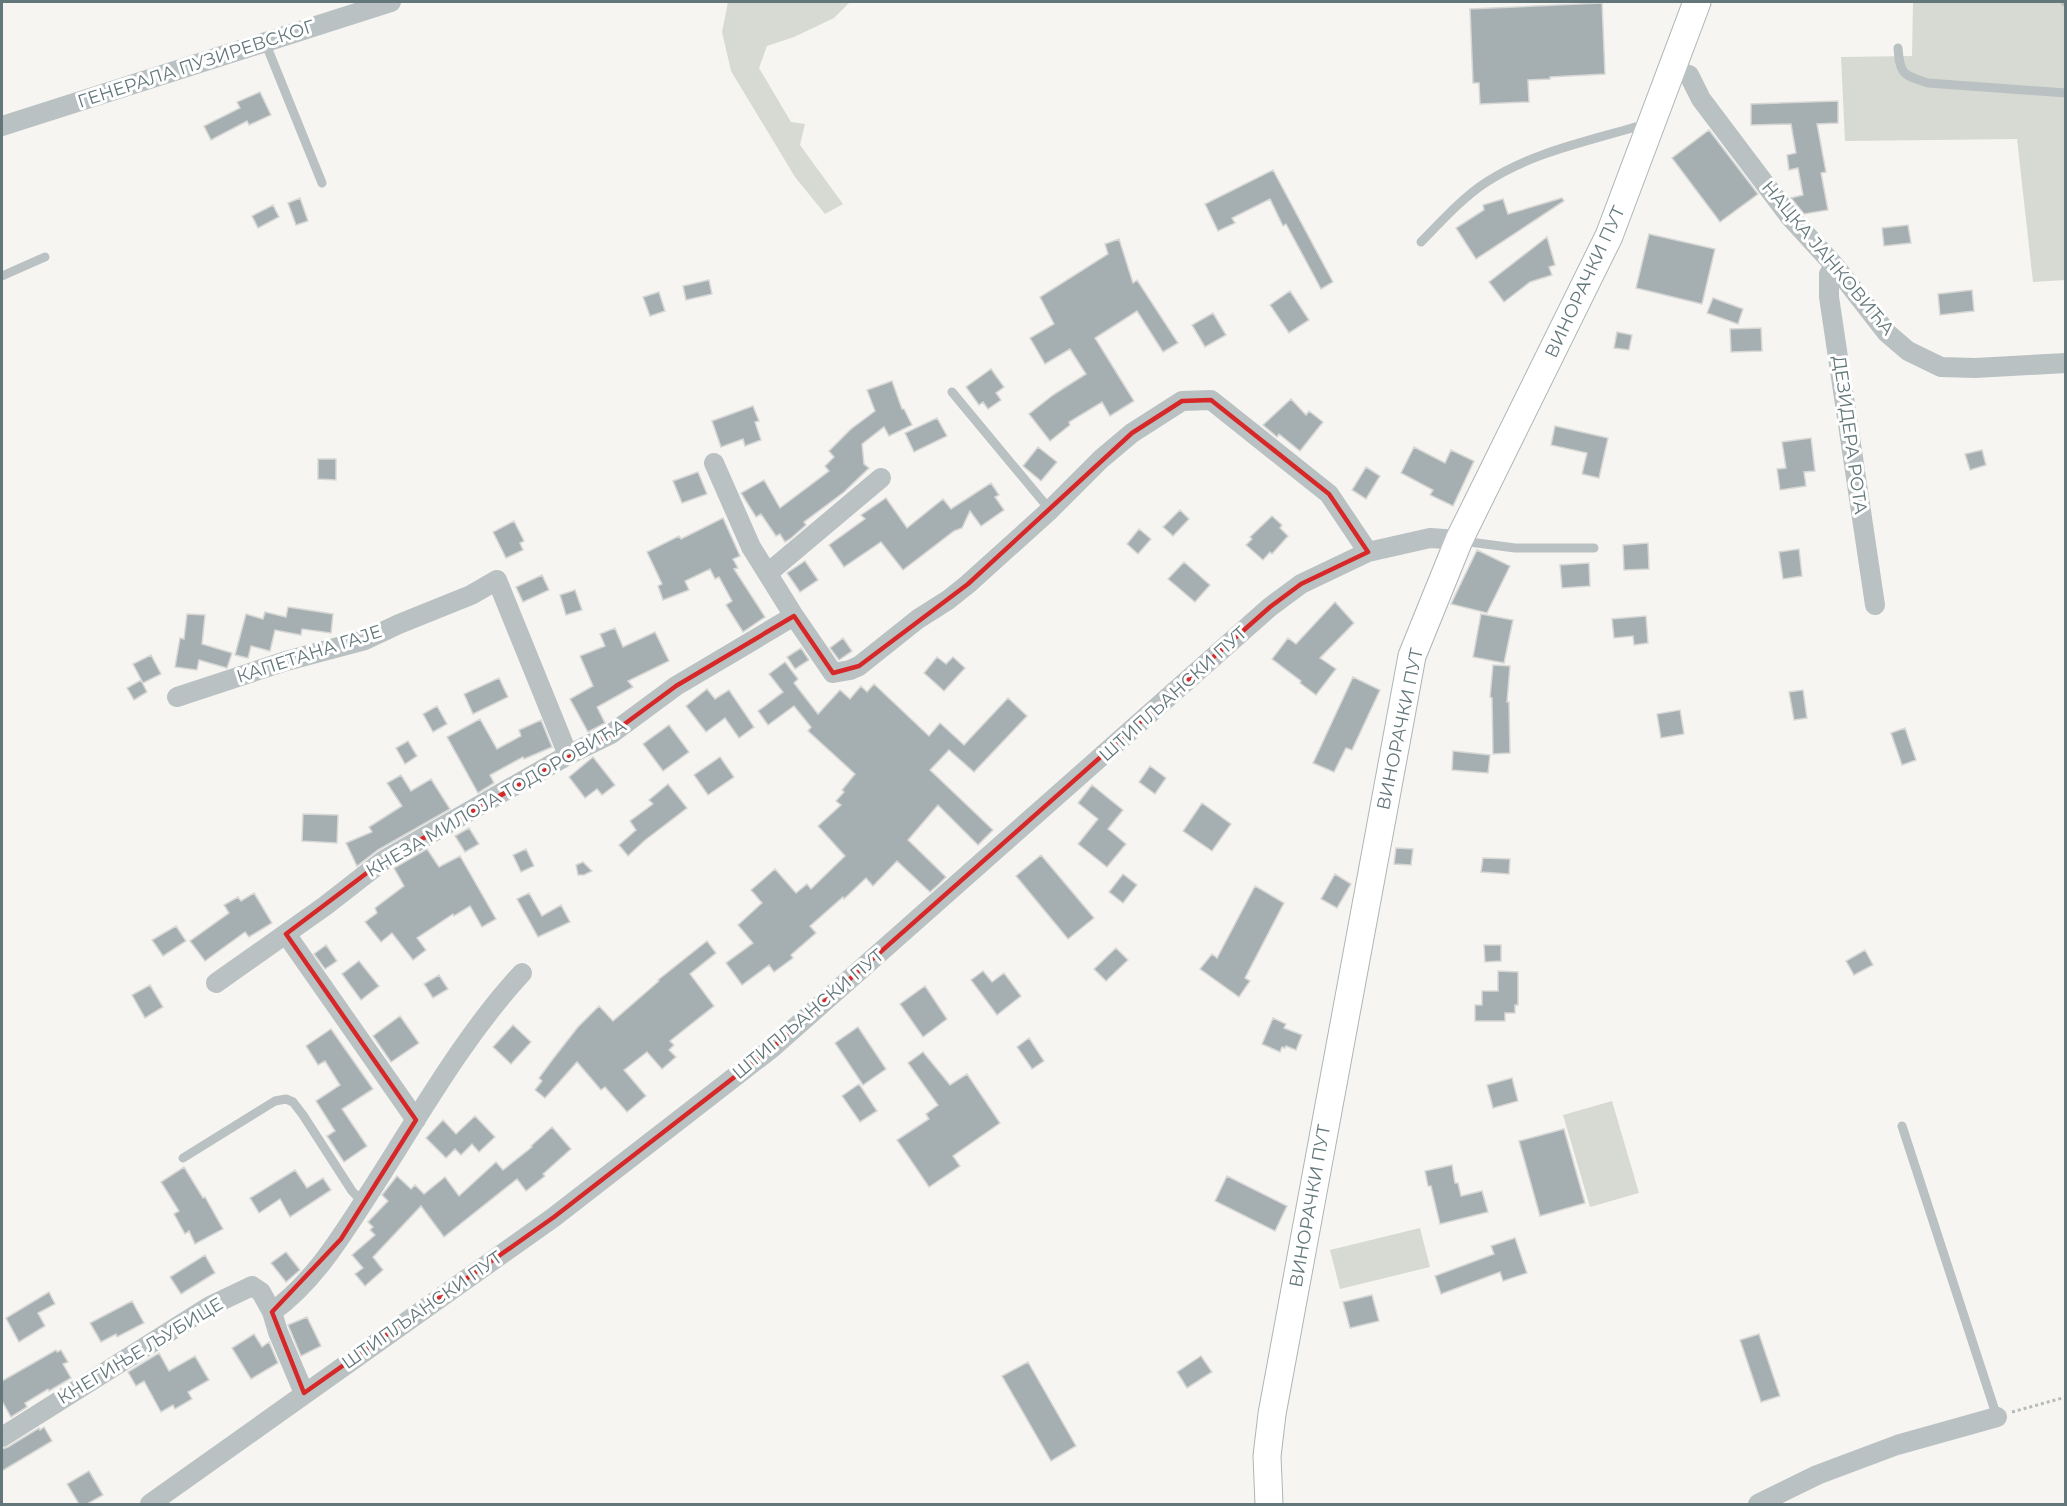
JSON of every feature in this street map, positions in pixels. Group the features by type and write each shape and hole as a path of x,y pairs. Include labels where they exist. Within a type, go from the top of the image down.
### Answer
{"street":[{"name":"ГЕНЕРАЛА ПУЗИРЕВСКОГ","path":"2,126 391,2"},
{"name":"ВИНОРАЧКИ ПУТ","path":"1269,1504 1268,1456 1272,1414 1412,656 1459,540 1609,236 1697,2"},
{"name":"НАЦКА ЈАНКОВИЋА","path":"1672,70 1689,75 1701,99 1777,199 1834,265 1887,333 1908,351 1941,367 1975,368 2066,363"},
{"name":"ДЕЗИДЕРА РОТА","path":"1834,265 1829,274 1829,297 1875,605"},
{"path":"714,463 742,530 794,616 833,673 850,670 877,653 918,619 948,600 1050,510 1101,459 1140,428 1182,401 1211,400 1329,494 1368,552"},
{"path":"768,573 881,478"},
{"name":"ШТИПЉАНСКИ ПУТ","path":"150,1504 554,1217 772,1048 1270,607 1301,584 1368,552 1430,538 1459,540"},
{"name":"КАПЕТАНА ГАЈЕ","path":"177,696 286,661 365,640 471,595 498,580 568,755"},
{"name":"КНЕЗА МИЛОЈА ТОДОРОВИЋА","path":"216,983 286,934 384,860 568,755 611,734 676,686 794,616"},
{"path":"286,934 416,1120"},
{"path":"304,1393 272,1312 289,1298 326,1258 472,1036 522,973"},
{"name":"КНЕГИЊЕ ЉУБИЦЕ","path":"2,1437 210,1306 252,1286 261,1292 272,1312"},
{"path":"1758,1504 1817,1475 1897,1445 1997,1417"}],"lane":[{"path":"265,42 322,183"},
{"path":"1898,48 1899,68 1907,76 1928,83 2066,93"},
{"path":"1421,242 1461,202 1486,183 1529,159 1635,127 1650,127"},
{"path":"2,276 45,257"},
{"path":"952,392 1050,510"},
{"path":"1459,540 1515,548 1594,548"},
{"path":"183,1158 275,1101 286,1099 293,1102 303,1114 352,1191 363,1203"},
{"path":"1902,1126 1997,1417"}],"path":[{"path":"1997,1417 2066,1397"}],"highlighted area":[{"path":"1211,400 1329,494 1368,552 1301,584 1270,607 772,1048 554,1217 304,1393 272,1312 341,1239 416,1120 286,934 384,860 611,734 676,686 794,616 833,673 859,666 968,584 1132,433 1182,401"}],"shaded area":[{"path":"728,2 850,2 834,18 794,37 767,46 759,68 791,122 805,124 800,145 843,204 825,214 795,177 731,71 722,32"},
{"path":"1913,2 2065,2 2065,280 2033,282 2017,139 1845,141 1841,57 1912,56"},
{"path":"1612,1101 1639,1193 1590,1207 1563,1115"},
{"path":"1420,1228 1430,1267 1340,1289 1330,1250"}],"building":[{"path":"1602,3 1605,74 1528,80 1529,102 1480,104 1479,83 1473,83 1470,9"},
{"path":"260,92 271,115 249,125 247,121 211,140 204,126 240,108 237,102"},
{"path":"1838,101 1838,123 1817,124 1826,172 1821,173 1828,210 1804,214 1791,198 1803,195 1798,168 1789,170 1787,155 1796,153 1791,124 1751,125 1751,104"},
{"path":"1709,130 1758,194 1720,222 1672,158"},
{"path":"1273,170 1333,282 1321,289 1286,224 1283,226 1270,199 1232,218 1235,223 1218,231 1205,204"},
{"path":"300,198 308,221 296,225 288,203"},
{"path":"1562,198 1564,201 1476,259 1456,228 1484,210 1483,205 1503,199 1508,214"},
{"path":"273,205 279,217 258,228 252,216"},
{"path":"1908,225 1911,243 1884,246 1882,228"},
{"path":"1649,234 1715,249 1702,304 1636,288"},
{"path":"1547,237 1555,265 1549,267 1552,275 1530,282 1504,302 1489,282"},
{"path":"1119,239 1133,283 1137,280 1178,343 1163,352 1137,311 1095,338 1134,401 1110,416 1102,402 1069,422 1070,425 1050,441 1029,414 1086,374 1070,349 1045,364 1030,338 1054,324 1040,297 1108,254 1105,244"},
{"path":"709,280 712,294 686,300 683,286"},
{"path":"1972,290 1974,311 1940,315 1938,294"},
{"path":"1290,291 1309,320 1289,333 1270,305"},
{"path":"659,292 665,311 650,316 643,297"},
{"path":"1713,298 1743,309 1738,324 1707,313"},
{"path":"1213,313 1226,335 1205,347 1192,325"},
{"path":"1761,328 1762,351 1731,352 1730,329"},
{"path":"1617,332 1632,335 1629,350 1614,348"},
{"path":"991,369 1004,387 996,393 1001,400 988,409 983,402 979,405 966,387"},
{"path":"892,381 902,409 912,425 889,436 884,427 862,444 864,464 869,468 844,492 804,522 806,525 790,539 785,542 780,534 776,536 761,514 756,517 741,493 764,480 780,508 829,471 825,466 834,457 829,451 851,429 875,411 867,390"},
{"path":"1291,399 1306,415 1309,411 1323,422 1300,451 1279,434 1277,437 1263,425"},
{"path":"753,406 759,421 755,422 761,440 745,446 743,439 721,447 712,421"},
{"path":"937,418 947,436 914,452 905,433"},
{"path":"1555,426 1608,438 1599,478 1582,474 1587,453 1551,445"},
{"path":"1811,438 1815,471 1804,472 1806,486 1780,490 1777,469 1786,468 1782,442"},
{"path":"1038,447 1057,462 1041,481 1023,466"},
{"path":"1414,447 1445,463 1451,450 1474,461 1453,506 1430,495 1433,490 1401,473"},
{"path":"1982,450 1986,465 1970,470 1965,454"},
{"path":"318,459 336,459 336,480 318,479"},
{"path":"1366,467 1380,476 1366,499 1352,490"},
{"path":"698,472 707,494 682,503 673,481"},
{"path":"991,483 999,495 995,497 1004,510 981,526 970,511 962,528 954,531 903,570 881,542 844,567 829,545 865,519 861,515 886,498 907,528 943,499 951,509"},
{"path":"1180,510 1189,519 1173,536 1163,527"},
{"path":"1272,516 1282,525 1280,528 1288,536 1272,554 1270,552 1263,560 1246,545 1252,539 1250,537"},
{"path":"723,518 740,556 733,559 738,568 734,569 765,617 743,632 726,605 732,601 719,577 715,579 710,569 685,581 689,590 663,600 658,586 662,584 647,552 679,536 681,539"},
{"path":"514,521 524,541 520,543 523,550 506,558 493,532"},
{"path":"1139,529 1151,539 1138,554 1127,544"},
{"path":"1648,543 1649,569 1624,570 1623,545"},
{"path":"1799,549 1802,576 1783,579 1779,552"},
{"path":"1477,550 1510,566 1487,613 1451,604"},
{"path":"805,561 818,580 800,592 787,573"},
{"path":"1184,562 1210,585 1195,602 1168,579"},
{"path":"1589,563 1590,586 1562,588 1560,565"},
{"path":"542,575 549,590 523,602 516,587"},
{"path":"575,590 582,610 566,615 560,595"},
{"path":"1335,602 1354,623 1320,658 1336,669 1316,695 1272,659 1288,638 1296,644"},
{"path":"288,607 333,614 331,633 302,629 301,635 275,630 270,651 251,646 248,658 235,655 246,614 263,619 265,612 286,617"},
{"path":"187,614 205,615 202,644 232,653 227,668 199,660 197,670 175,667 180,638 184,639"},
{"path":"1481,614 1513,620 1504,663 1473,657"},
{"path":"1646,616 1648,643 1634,645 1633,636 1614,638 1612,619"},
{"path":"615,628 623,647 655,632 669,661 628,681 633,687 597,707 605,723 588,732 570,699 593,686 580,656 605,646 600,634"},
{"path":"843,638 852,651 839,660 830,648"},
{"path":"801,648 809,660 795,669 787,657"},
{"path":"151,655 161,674 143,683 133,664"},
{"path":"937,657 946,664 953,657 965,668 944,691 924,673"},
{"path":"785,662 798,679 794,683 818,714 840,690 850,699 861,686 867,692 874,684 929,736 940,723 964,745 1008,698 1027,716 974,772 949,750 930,770 993,830 978,845 938,805 908,840 946,877 938,885 930,892 897,861 873,886 866,878 810,926 816,933 791,955 793,958 774,972 769,965 742,985 726,963 753,943 738,925 762,903 751,890 775,869 796,893 807,884 811,889 845,856 818,826 841,805 836,801 855,774 808,731 811,727 794,706 768,725 758,711 783,692 769,674"},
{"path":"1493,665 1510,666 1507,702 1509,702 1510,753 1493,754 1492,698 1490,697"},
{"path":"1353,677 1380,690 1352,750 1346,748 1334,772 1313,763"},
{"path":"499,678 508,697 473,714 464,694"},
{"path":"141,680 147,692 134,700 127,688"},
{"path":"707,689 715,699 729,690 754,727 739,738 725,718 706,732 686,706"},
{"path":"1803,690 1807,718 1794,720 1789,692"},
{"path":"437,706 447,724 433,732 423,714"},
{"path":"1680,710 1684,734 1661,738 1657,714"},
{"path":"480,719 497,749 521,736 519,730 541,720 552,747 524,759 523,757 490,775 494,783 478,793 447,737"},
{"path":"669,725 689,752 663,771 643,744"},
{"path":"1905,728 1916,760 1902,765 1891,733"},
{"path":"408,741 417,756 405,764 396,748"},
{"path":"1453,751 1490,755 1488,773 1452,770"},
{"path":"593,757 615,785 602,795 597,789 585,798 569,777"},
{"path":"720,757 734,777 708,795 694,775"},
{"path":"1150,766 1166,778 1155,794 1139,782"},
{"path":"401,775 411,791 431,779 450,809 378,850 357,866 346,843 372,832 369,827 402,806 387,783"},
{"path":"668,784 687,808 628,856 619,845 636,830 630,821 653,804 649,800"},
{"path":"1092,785 1123,810 1108,829 1126,844 1107,867 1078,844 1098,819 1078,803"},
{"path":"1202,803 1231,824 1212,851 1183,831"},
{"path":"303,814 338,815 337,843 302,841"},
{"path":"469,828 479,844 465,852 455,836"},
{"path":"1396,848 1413,849 1411,865 1394,864"},
{"path":"427,849 439,867 460,856 496,919 482,927 470,906 454,916 453,914 417,938 426,950 413,960 392,933 381,942 365,922 377,913 375,908 404,886 394,868"},
{"path":"526,849 534,866 521,872 513,855"},
{"path":"1041,855 1094,918 1068,939 1016,876"},
{"path":"1483,858 1510,859 1509,874 1481,872"},
{"path":"583,862 592,871 578,875 576,865"},
{"path":"1123,874 1137,885 1123,903 1109,892"},
{"path":"1335,874 1351,884 1337,908 1321,899"},
{"path":"1255,886 1284,903 1245,978 1250,981 1239,997 1200,969 1212,954 1217,958"},
{"path":"254,893 272,923 249,937 245,932 205,961 190,941 229,913 224,905 238,897 241,901"},
{"path":"529,893 542,916 561,905 570,922 538,937 517,899"},
{"path":"176,926 186,941 163,956 152,940"},
{"path":"707,941 716,953 690,974 714,1006 670,1041 674,1045 669,1050 676,1057 662,1069 647,1052 624,1070 646,1096 627,1112 605,1087 601,1090 577,1062 545,1098 535,1090 542,1081 539,1078 553,1059 578,1027 599,1006 613,1021 658,980"},
{"path":"326,945 337,961 325,969 314,954"},
{"path":"1484,945 1501,945 1501,961 1485,962"},
{"path":"1116,948 1128,960 1106,981 1094,969"},
{"path":"1865,950 1873,965 1854,975 1846,961"},
{"path":"359,961 379,986 361,1000 342,974"},
{"path":"983,971 992,982 1004,973 1021,996 997,1015 971,980"},
{"path":"1498,971 1518,972 1518,1005 1515,1005 1515,1013 1505,1013 1505,1021 1475,1021 1475,1005 1482,1005 1482,991 1498,991"},
{"path":"439,975 448,989 433,998 424,984"},
{"path":"150,985 163,1007 145,1018 132,995"},
{"path":"925,986 947,1019 923,1037 900,1004"},
{"path":"400,1016 419,1043 391,1062 373,1036"},
{"path":"1273,1018 1286,1024 1284,1028 1302,1035 1296,1050 1286,1046 1282,1047 1280,1052 1262,1044"},
{"path":"513,1025 531,1042 511,1064 493,1047"},
{"path":"858,1027 886,1069 863,1085 835,1043"},
{"path":"331,1029 373,1089 342,1109 367,1146 344,1162 327,1136 335,1131 316,1101 340,1085 325,1061 318,1065 306,1046"},
{"path":"1029,1038 1044,1061 1032,1069 1017,1047"},
{"path":"923,1052 950,1085 967,1074 1000,1123 953,1156 960,1166 929,1187 897,1140 929,1119 926,1114 938,1105 908,1063"},
{"path":"1512,1078 1518,1101 1493,1108 1487,1085"},
{"path":"859,1084 877,1111 860,1122 842,1096"},
{"path":"475,1116 495,1137 479,1152 472,1144 461,1155 455,1149 446,1158 426,1138 443,1120 456,1134"},
{"path":"552,1127 571,1149 543,1174 545,1176 526,1191 517,1179 444,1237 421,1206 373,1257 383,1270 365,1286 355,1274 363,1268 352,1255 375,1235 370,1230 373,1227 368,1222 388,1201 382,1195 397,1176 411,1189 415,1185 424,1194 445,1177 459,1196 496,1162 503,1170 532,1147"},
{"path":"1564,1129 1585,1203 1540,1216 1519,1141"},
{"path":"1452,1165 1455,1183 1458,1183 1461,1196 1482,1191 1488,1212 1440,1224 1425,1171"},
{"path":"184,1167 203,1198 205,1197 223,1229 195,1244 189,1231 185,1234 174,1214 179,1211 161,1182"},
{"path":"295,1170 307,1188 323,1178 331,1190 290,1217 280,1199 259,1213 250,1198"},
{"path":"1227,1176 1287,1206 1275,1231 1215,1201"},
{"path":"1515,1238 1527,1273 1503,1281 1500,1272 1441,1294 1435,1276 1494,1254 1491,1246"},
{"path":"286,1252 300,1270 286,1282 271,1263"},
{"path":"205,1255 215,1273 181,1294 170,1277"},
{"path":"49,1292 55,1304 38,1313 45,1326 19,1342 6,1318"},
{"path":"1372,1295 1379,1321 1350,1328 1343,1302"},
{"path":"132,1301 144,1323 117,1337 116,1334 101,1342 90,1323"},
{"path":"307,1317 321,1346 301,1356 288,1325"},
{"path":"254,1334 262,1347 269,1342 278,1363 251,1379 232,1348"},
{"path":"1759,1334 1780,1396 1761,1402 1740,1340"},
{"path":"56,1350 57,1352 61,1350 68,1362 63,1364 71,1378 25,1403 27,1407 11,1417 2,1401 2,1381"},
{"path":"159,1353 169,1371 195,1356 209,1380 188,1392 192,1399 175,1409 173,1405 161,1412 144,1381 136,1386 128,1372"},
{"path":"1201,1356 1212,1372 1187,1388 1177,1372"},
{"path":"1028,1362 1076,1446 1051,1461 1002,1376"},
{"path":"44,1427 52,1441 2,1471 2,1449"},
{"path":"89,1471 103,1495 87,1504 79,1504 67,1484"}]}
